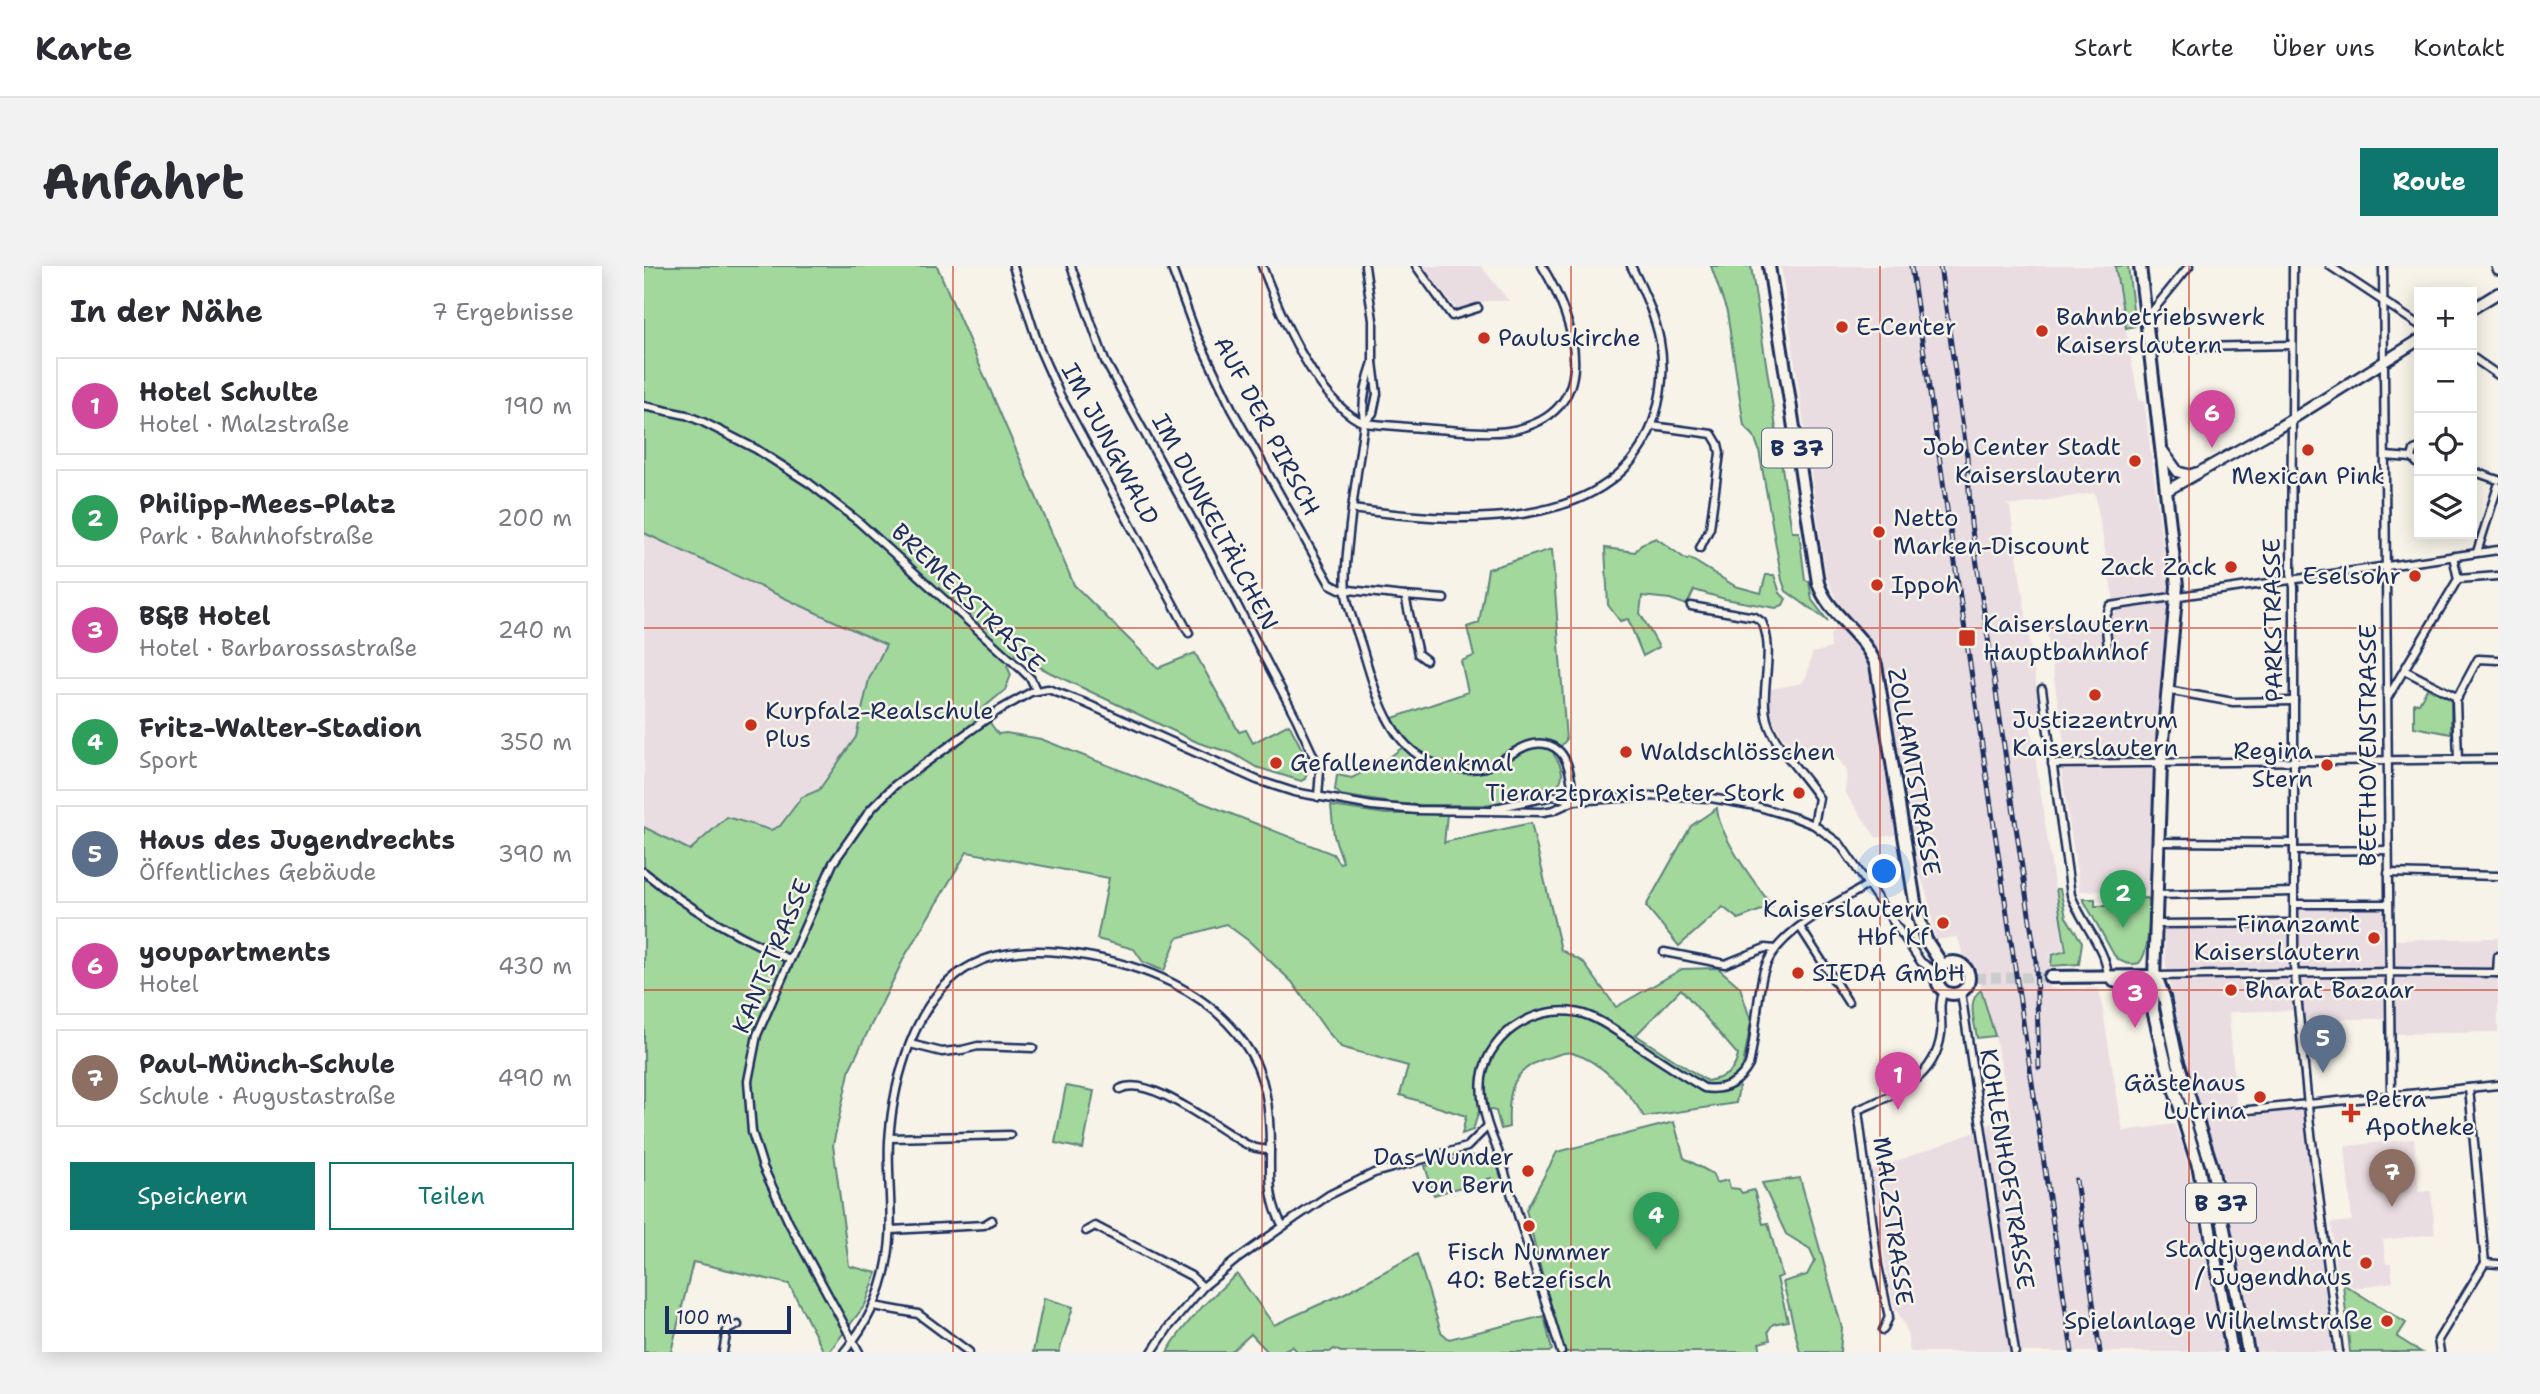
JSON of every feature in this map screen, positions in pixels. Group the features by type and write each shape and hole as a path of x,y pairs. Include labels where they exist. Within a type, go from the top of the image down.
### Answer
{"main road":[{"name":"ZOLLAMTSTRASSE","path":"1769,266 1818,583 1828,603 1866,644 1875,664 1916,908 1926,940 1941,970"},
{"name":"B 37","path":"2140,266 2177,574 2161,762 2153,1010"},
{"path":"1952,962 1960,964 1972,978 1966,988 1953,994 1944,991 1937,981 1941,970 1952,962"},
{"name":"B 37","path":"2050,977 2156,976"},
{"name":"B 37","path":"2156,976 2164,997 2177,1059 2217,1188 2248,1352"},
{"name":"B 37","path":"2108,977 2117,983 2138,987 2145,992 2153,1010 2164,1056 2199,1169 2232,1352"}],"street":[{"name":"IM JUNGWALD","path":"1013,266 1041,351 1060,396 1189,633"},
{"name":"IM DUNKELTÄLCHEN","path":"1071,266 1105,361 1296,718 1320,770 1318,797"},
{"name":"AUF DER PIRSCH","path":"1171,266 1196,334 1233,409 1330,584 1336,589 1346,590"},
{"path":"1262,266 1287,329 1304,357 1352,418 1364,423 1497,432 1532,425 1548,415 1563,399 1574,371 1575,356 1569,320 1542,266"},
{"path":"1364,423 1373,413 1377,394 1373,362 1373,320 1365,266"},
{"path":"1416,266 1452,316 1478,308"},
{"path":"1352,509 1405,516 1461,519 1503,517 1552,506 1594,490 1618,474 1640,449 1652,426 1664,368 1661,339 1651,306 1632,266"},
{"path":"2146,319 2189,266"},
{"name":"PARKSTRASSE","path":"2293,266 2295,974 2339,1352"},
{"path":"2330,266 2414,322"},
{"name":"BEETHOVENSTRASSE","path":"2383,266 2391,1096"},
{"path":"2477,306 2498,293"},
{"path":"2166,491 2205,471 2414,343"},
{"path":"2150,348 2292,345"},
{"path":"2477,360 2498,375"},
{"path":"1373,362 1366,381 1362,410 1364,423 1352,509 1346,590 1374,687 1391,724 1408,747 1441,766 1457,769 1488,766 1530,745 1538,743 1553,746 1560,751 1567,764 1574,801"},
{"name":"BREMERSTRASSE","path":"644,406 686,415 738,440 838,503 1022,670 1037,690 1048,689 1085,703 1257,780 1318,797 1417,810 1543,812 1555,810 1574,801"},
{"path":"1652,426 1712,435 1718,444 1720,453 1710,528 1700,548"},
{"path":"2161,447 2178,472 2190,475 2205,471"},
{"path":"2385,456 2412,458 2414,450"},
{"path":"2477,473 2498,480"},
{"path":"2477,552 2498,486"},
{"path":"2108,648 2105,619 2110,606 2498,550"},
{"path":"2387,699 2458,579 2453,556"},
{"path":"2458,579 2498,576"},
{"path":"1346,590 1444,599"},
{"path":"1405,596 1418,654 1426,660"},
{"path":"1691,606 1755,617 1762,622 1767,639 1767,720 1774,736 1819,798 1814,825"},
{"path":"2458,760 2458,698 2478,659 2498,660"},
{"path":"2404,670 2458,698"},
{"path":"2042,689 2071,895 2084,924 2108,962 2108,977"},
{"name":"KANTSTRASSE","path":"859,1352 789,1223 763,1167 752,1132 748,1081 753,1050 789,959 833,863 871,808 895,785 996,712 1037,690"},
{"path":"2167,690 2233,702 2294,701"},
{"path":"2052,764 2498,759"},
{"name":"BREMERSTRASSE","path":"1490,810 1553,796 1574,801 1650,796 1726,799 1771,810 1814,825 1840,844 1921,962 1941,970"},
{"path":"2159,842 2294,843"},
{"path":"2294,851 2388,850"},
{"path":"644,872 672,895 714,923 789,959"},
{"path":"2388,873 2498,876"},
{"path":"1561,1352 1498,1151 1487,1127 1482,1076 1488,1058 1500,1039 1516,1025 1535,1016 1575,1012 1591,1017 1704,1088 1731,1085 1744,1074 1749,1065 1763,974 1775,948 1800,928 1869,884"},
{"path":"2157,895 2294,892"},
{"path":"2294,904 2388,904"},
{"path":"2156,925 2294,923"},
{"path":"1800,928 1848,1002"},
{"path":"1664,952 1725,964 1765,948 1775,948"},
{"path":"844,1352 874,1306 887,1262 891,1230 890,1138 896,1094 911,1044 937,994 959,974 982,961 1009,954 1048,951 1082,955 1162,978 1209,1005 1236,1032 1251,1052 1266,1091 1270,1195 1283,1226"},
{"path":"2156,976 2498,973 2498,956"},
{"name":"MALZSTRASSE","path":"1883,1330 1889,1317 1878,1266 1858,1110 1913,1084 1930,1065 1941,1035 1940,999 1944,991"},
{"name":"KOHLENHOFSTRASSE","path":"1961,992 2015,1352"},
{"path":"911,1044 942,1052 989,1045 1033,1048"},
{"path":"2229,1112 2498,1085"},
{"path":"1120,1089 1129,1086 1157,1091 1251,1147 1270,1150"},
{"path":"2439,1351 2438,1340 2485,1263 2469,1088"},
{"path":"1152,1352 1168,1328 1203,1287 1236,1260 1329,1195 1361,1178 1394,1166 1467,1147 1487,1127"},
{"path":"890,1138 1010,1135"},
{"path":"891,1230 984,1225 992,1220"},
{"path":"1086,1231 1095,1226 1191,1276 1203,1287"},
{"path":"2485,1263 2498,1264"},
{"path":"874,1306 918,1314 969,1352"},
{"path":"723,1352 727,1330 738,1325"}],"shaded area":[{"path":"1422,266 1481,266 1509,301 1487,301 1456,309"},
{"path":"1781,266 2114,266 2139,401 2144,400 2171,609 2155,891 2080,891 2061,770 2068,769 2046,626 2116,614 2095,493 2016,505 2006,504 2010,507 2041,718 2030,721 2064,951 2050,953 2049,988 2099,988 2123,1131 2174,1124 2190,1173 2225,1352 1910,1352 1906,1328 1894,1306 1885,1263 1872,1170 1970,1134 2011,1114 1995,1036 1976,967 1971,966 1965,958 1957,937 1936,940 1927,895 1918,869 1914,832 1876,838 1845,792 1847,771 1830,748 1790,745 1772,717 1770,689 1802,683 1807,675 1812,653 1831,648 1830,636 1846,611 1837,600 1826,577"},
{"name":"Kurpfalz-Realschule Plus","path":"644,534 886,645 869,679 856,737 819,790 802,797 780,826 771,830 727,817 690,850 644,827"},
{"path":"2386,906 2387,940 2498,938 2498,1032 2394,1034 2393,1019 2304,1019 2303,1010 2229,1012 2237,1113 2306,1108 2336,1352 2254,1352 2219,1166 2186,1061 2165,959 2164,926 2299,926 2300,907"},
{"path":"2414,1139 2419,1192 2431,1191 2435,1234 2383,1240 2386,1264 2391,1264 2393,1282 2355,1288 2337,1277 2331,1223 2352,1221 2345,1146"}],"green space":[{"path":"644,266 937,266 1074,585 1158,668 1195,653 1239,732 1246,730 1253,743 1289,724 1310,765 1305,779 1301,781 1256,767 1232,753 1199,743 1016,654 1007,666 1011,675 1005,690 981,710 998,734 1041,739 1333,854 1339,863 1343,862 1334,836 1331,806 1386,814 1447,814 1444,844 1531,823 1561,950 1583,962 1616,1007 1682,969 1718,968 1740,987 1751,1022 1736,1103 1644,1117 1623,1088 1604,1070 1583,1057 1567,1052 1538,1061 1520,1074 1511,1092 1509,1127 1501,1129 1496,1111 1480,1108 1473,1130 1462,1134 1466,1116 1400,1095 1408,1066 1341,1047 1292,982 1249,941 1226,924 1177,938 1164,971 1143,962 1134,949 1097,939 1109,878 967,852 905,956 850,1068 833,1145 849,1266 877,1273 865,1305 829,1352 824,1352 789,1284 693,1262 671,1352 644,1352 644,827 690,850 727,817 771,830 780,826 802,797 819,790 856,737 869,679 886,645 644,533","holes":["1681,989 1738,1055 1728,1074 1707,1081 1636,1035"]},
{"path":"1711,266 1751,266 1792,532 1799,532 1805,580 1809,581 1812,600 1828,621 1786,591 1782,580 1759,450 1754,436 1744,426 1727,312"},
{"path":"2115,266 2128,266 2135,326 2126,328"},
{"path":"1656,538 1687,560 1689,558 1735,586 1761,593 1766,575 1774,575 1780,593 1786,599 1783,605 1776,608 1725,599 1694,590 1687,605 1670,599 1642,596 1640,613 1659,647 1643,656 1628,619 1620,621 1608,605 1605,548 1635,552 1641,544"},
{"path":"1552,549 1566,740 1554,755 1562,772 1561,781 1554,788 1536,787 1531,794 1495,805 1391,803 1341,795 1335,790 1337,775 1352,778 1403,747 1387,720 1468,692 1461,661 1474,656 1467,627 1479,623 1488,569"},
{"path":"2428,687 2451,698 2451,734 2414,727 2414,703 2419,703"},
{"path":"1717,808 1730,845 1772,906 1738,919 1723,907 1679,946 1646,906 1691,826"},
{"path":"2056,889 2060,889 2066,917 2082,942 2079,964 2051,966 2052,955 2066,951"},
{"path":"2147,898 2150,901 2148,934 2143,958 2139,963 2125,963 2114,955 2083,899 2095,899 2095,906 2135,906 2136,899"},
{"path":"1981,990 1995,1036 1977,1038 1973,1006 1976,994"},
{"path":"1066,1086 1094,1091 1083,1149 1055,1143"},
{"path":"1674,1122 1684,1158 1713,1174 1716,1183 1728,1180 1730,1188 1739,1189 1742,1193 1754,1190 1763,1224 1768,1223 1782,1276 1777,1278 1788,1321 1773,1324 1768,1331 1770,1340 1759,1343 1761,1352 1562,1352 1526,1210 1557,1152"},
{"path":"1470,1155 1496,1162 1502,1181 1494,1184 1491,1178 1434,1195 1425,1166"},
{"path":"1800,1178 1842,1328 1840,1352 1800,1352 1783,1282 1807,1275 1815,1260 1810,1249 1786,1234 1762,1183"},
{"path":"1417,1254 1441,1332 1449,1339 1544,1316 1552,1350 1341,1352 1334,1349 1330,1352 1298,1352 1292,1346 1281,1352 1268,1352 1251,1334 1231,1352 1167,1352 1199,1310 1237,1274 1274,1325 1345,1293"},
{"path":"2343,1284 2406,1323 2397,1337 2421,1352 2350,1352"},
{"path":"1044,1298 1073,1307 1059,1352 1033,1352"}],"tunnel":[{"path":"1976,978 2050,977"}],"railway":[{"path":"1911,266 2072,1352"},
{"path":"1940,266 1967,456 1971,524 2036,961 2039,1068"},
{"path":"2076,1180 2100,1352"}],"place":[{"name":"E-Center","path":"1842,327"},
{"name":"Bahnbetriebswerk Kaiserslautern","path":"2042,331"},
{"name":"Pauluskirche","path":"1484,338"},
{"name":"youpartments","path":"2212,448"},
{"name":"Mexican Pink","path":"2308,450"},
{"name":"Job Center Stadt Kaiserslautern","path":"2135,461"},
{"name":"Netto Marken-Discount","path":"1879,532"},
{"name":"Zack Zack","path":"2231,567"},
{"name":"Eselsohr","path":"2415,576"},
{"name":"Ippoh","path":"1877,585"},
{"name":"Kaiserslautern Hauptbahnhof","path":"1967,638"},
{"name":"Justizzentrum Kaiserslautern","path":"2095,695"},
{"name":"Kurpfalz-Realschule Plus","path":"751,725"},
{"name":"Waldschlösschen","path":"1626,752"},
{"name":"Gefallenendenkmal","path":"1276,763"},
{"name":"Regina Stern","path":"2327,765"},
{"name":"Tierarztpraxis Peter Stork","path":"1799,793"},
{"name":"Kaiserslautern Hbf Kf","path":"1943,923"},
{"name":"Philipp-Mees-Platz","path":"2123,928"},
{"name":"Finanzamt Kaiserslautern","path":"2374,938"},
{"name":"SIEDA GmbH","path":"1798,973"},
{"name":"Bharat Bazaar","path":"2231,990"},
{"name":"B&B Hotel","path":"2135,1028"},
{"name":"Haus des Jugendrechts","path":"2323,1073"},
{"name":"Gästehaus Lutrina","path":"2260,1097"},
{"name":"Hotel Schulte","path":"1898,1110"},
{"name":"Petra Apotheke","path":"2351,1113"},
{"name":"Das Wunder von Bern","path":"1528,1171"},
{"name":"Paul-Münch-Schule","path":"2392,1207"},
{"name":"Fisch Nummer 40: Betzefisch","path":"1529,1226"},
{"name":"Fritz-Walter-Stadion","path":"1656,1250"},
{"name":"Stadtjugendamt / Jugendhaus","path":"2366,1263"},
{"name":"Spielanlage Wilhelmstraße","path":"2387,1321"}]}
